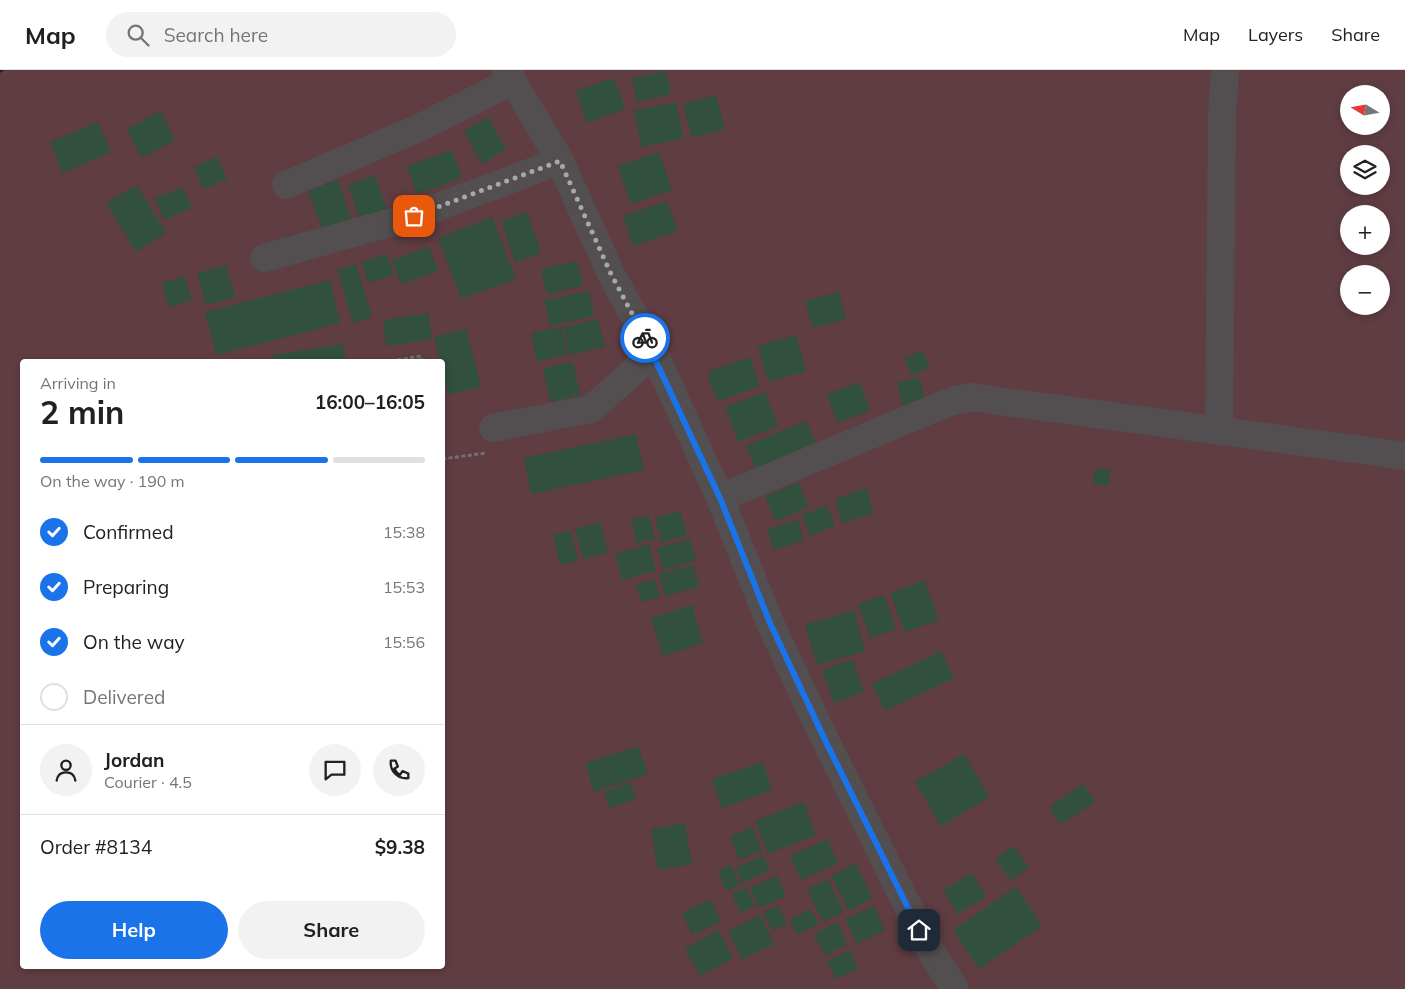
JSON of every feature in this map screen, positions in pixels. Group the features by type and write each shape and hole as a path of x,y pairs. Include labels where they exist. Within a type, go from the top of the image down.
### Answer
{"street":[{"path":"1219,430 1224,70"},
{"path":"286,185 421,127 509,76 560,161 611,274 654,353 720,498 770,623 826,742 928,947 955,989"},
{"path":"264,258 414,216 560,161"},
{"path":"493,428 590,409 654,353"},
{"path":"720,498 952,401 970,397 1405,456"}],"path":[{"path":"403,359 421,356 422,359"}],"shaded area":[{"path":"4,70 1405,70 1405,989 0,989 0,73"}],"building":[{"path":"666,71 671,94 637,102 632,78"},
{"path":"614,78 625,109 587,123 576,91"},
{"path":"716,95 725,129 692,138 683,104"},
{"path":"676,102 683,139 641,147 634,110"},
{"path":"161,111 175,140 142,158 127,129"},
{"path":"488,117 506,149 482,164 464,131"},
{"path":"98,122 111,152 62,173 50,142"},
{"path":"452,150 462,178 417,194 407,166"},
{"path":"659,152 672,190 631,204 618,166"},
{"path":"217,156 227,179 204,189 194,167"},
{"path":"375,175 387,210 360,220 348,185"},
{"path":"338,180 352,220 323,231 308,191"},
{"path":"137,185 166,233 136,252 106,203"},
{"path":"183,187 192,208 164,220 155,198"},
{"path":"667,201 678,231 633,246 623,216"},
{"path":"527,212 541,253 515,262 501,221"},
{"path":"492,217 516,279 461,299 438,238"},
{"path":"429,247 438,271 401,284 392,260"},
{"path":"387,254 394,275 368,283 361,262"},
{"path":"577,261 583,286 547,294 541,269"},
{"path":"356,264 372,317 353,323 337,270"},
{"path":"226,265 235,297 206,305 197,273"},
{"path":"185,276 192,300 169,307 162,283"},
{"path":"330,280 340,323 216,355 205,312"},
{"path":"589,291 594,316 550,326 544,300"},
{"path":"839,292 846,319 813,328 805,301"},
{"path":"429,313 432,339 386,346 383,320"},
{"path":"598,319 605,347 570,355 564,327"},
{"path":"562,327 568,354 537,362 531,333"},
{"path":"466,329 481,387 449,395 445,381 445,359 440,359 434,337"},
{"path":"796,335 806,371 768,382 758,346"},
{"path":"343,344 346,359 273,359 272,355"},
{"path":"922,350 930,367 912,375 904,359"},
{"path":"750,357 760,386 717,401 707,372"},
{"path":"573,362 580,395 550,402 543,368"},
{"path":"919,377 925,400 904,407 897,383"},
{"path":"860,382 870,411 837,423 827,394"},
{"path":"765,392 778,426 738,442 725,407"},
{"path":"806,421 817,446 757,472 746,446"},
{"path":"636,434 644,470 531,494 524,458"},
{"path":"1095,468 1111,470 1109,486 1093,484"},
{"path":"798,482 809,507 776,522 765,497"},
{"path":"866,488 874,513 842,523 835,499"},
{"path":"827,505 835,526 810,536 802,515"},
{"path":"680,511 687,535 662,543 655,518"},
{"path":"649,515 655,539 636,543 631,519"},
{"path":"798,520 804,540 773,550 767,529"},
{"path":"600,522 608,552 583,559 575,529"},
{"path":"571,531 578,560 560,565 553,535"},
{"path":"690,539 696,561 663,570 657,548"},
{"path":"649,544 656,571 622,580 615,554"},
{"path":"693,565 699,587 665,596 659,574"},
{"path":"655,579 660,597 641,602 636,584"},
{"path":"924,580 939,620 905,632 890,593"},
{"path":"884,595 896,629 870,638 858,604"},
{"path":"692,605 703,643 663,656 651,618"},
{"path":"854,610 865,651 817,665 805,625"},
{"path":"941,651 954,678 885,711 872,684"},
{"path":"852,659 864,692 834,703 822,670"},
{"path":"638,746 648,774 594,792 585,763"},
{"path":"964,754 989,797 941,826 915,782"},
{"path":"763,762 772,790 722,808 712,779"},
{"path":"630,782 636,799 609,808 604,792"},
{"path":"1083,784 1095,802 1061,825 1049,807"},
{"path":"804,802 816,835 768,854 755,821"},
{"path":"685,823 692,864 658,870 651,829"},
{"path":"752,827 762,851 739,860 730,837"},
{"path":"827,839 838,863 801,880 790,856"},
{"path":"1013,846 1029,867 1011,880 995,859"},
{"path":"764,855 770,870 742,883 736,868"},
{"path":"855,863 873,898 849,911 831,876"},
{"path":"731,865 740,885 726,891 718,871"},
{"path":"972,873 986,897 957,914 943,890"},
{"path":"777,875 786,896 759,908 750,888"},
{"path":"828,879 844,912 823,922 807,889"},
{"path":"746,887 755,906 741,913 732,894"},
{"path":"1016,887 1042,926 979,969 953,930"},
{"path":"710,899 721,921 692,935 682,913"},
{"path":"778,905 787,924 772,931 763,912"},
{"path":"874,906 885,930 857,944 845,919"},
{"path":"811,909 818,924 797,935 790,920"},
{"path":"760,915 774,944 742,960 728,931"},
{"path":"837,922 847,944 825,956 814,934"},
{"path":"718,930 733,958 700,976 685,948"},
{"path":"850,950 858,969 835,979 827,961"}],"way so far":[{"path":"414,216 560,161 611,274 645,338"}],"route":[{"path":"645,338 654,353 720,498 770,623 826,742 919,930"}]}
